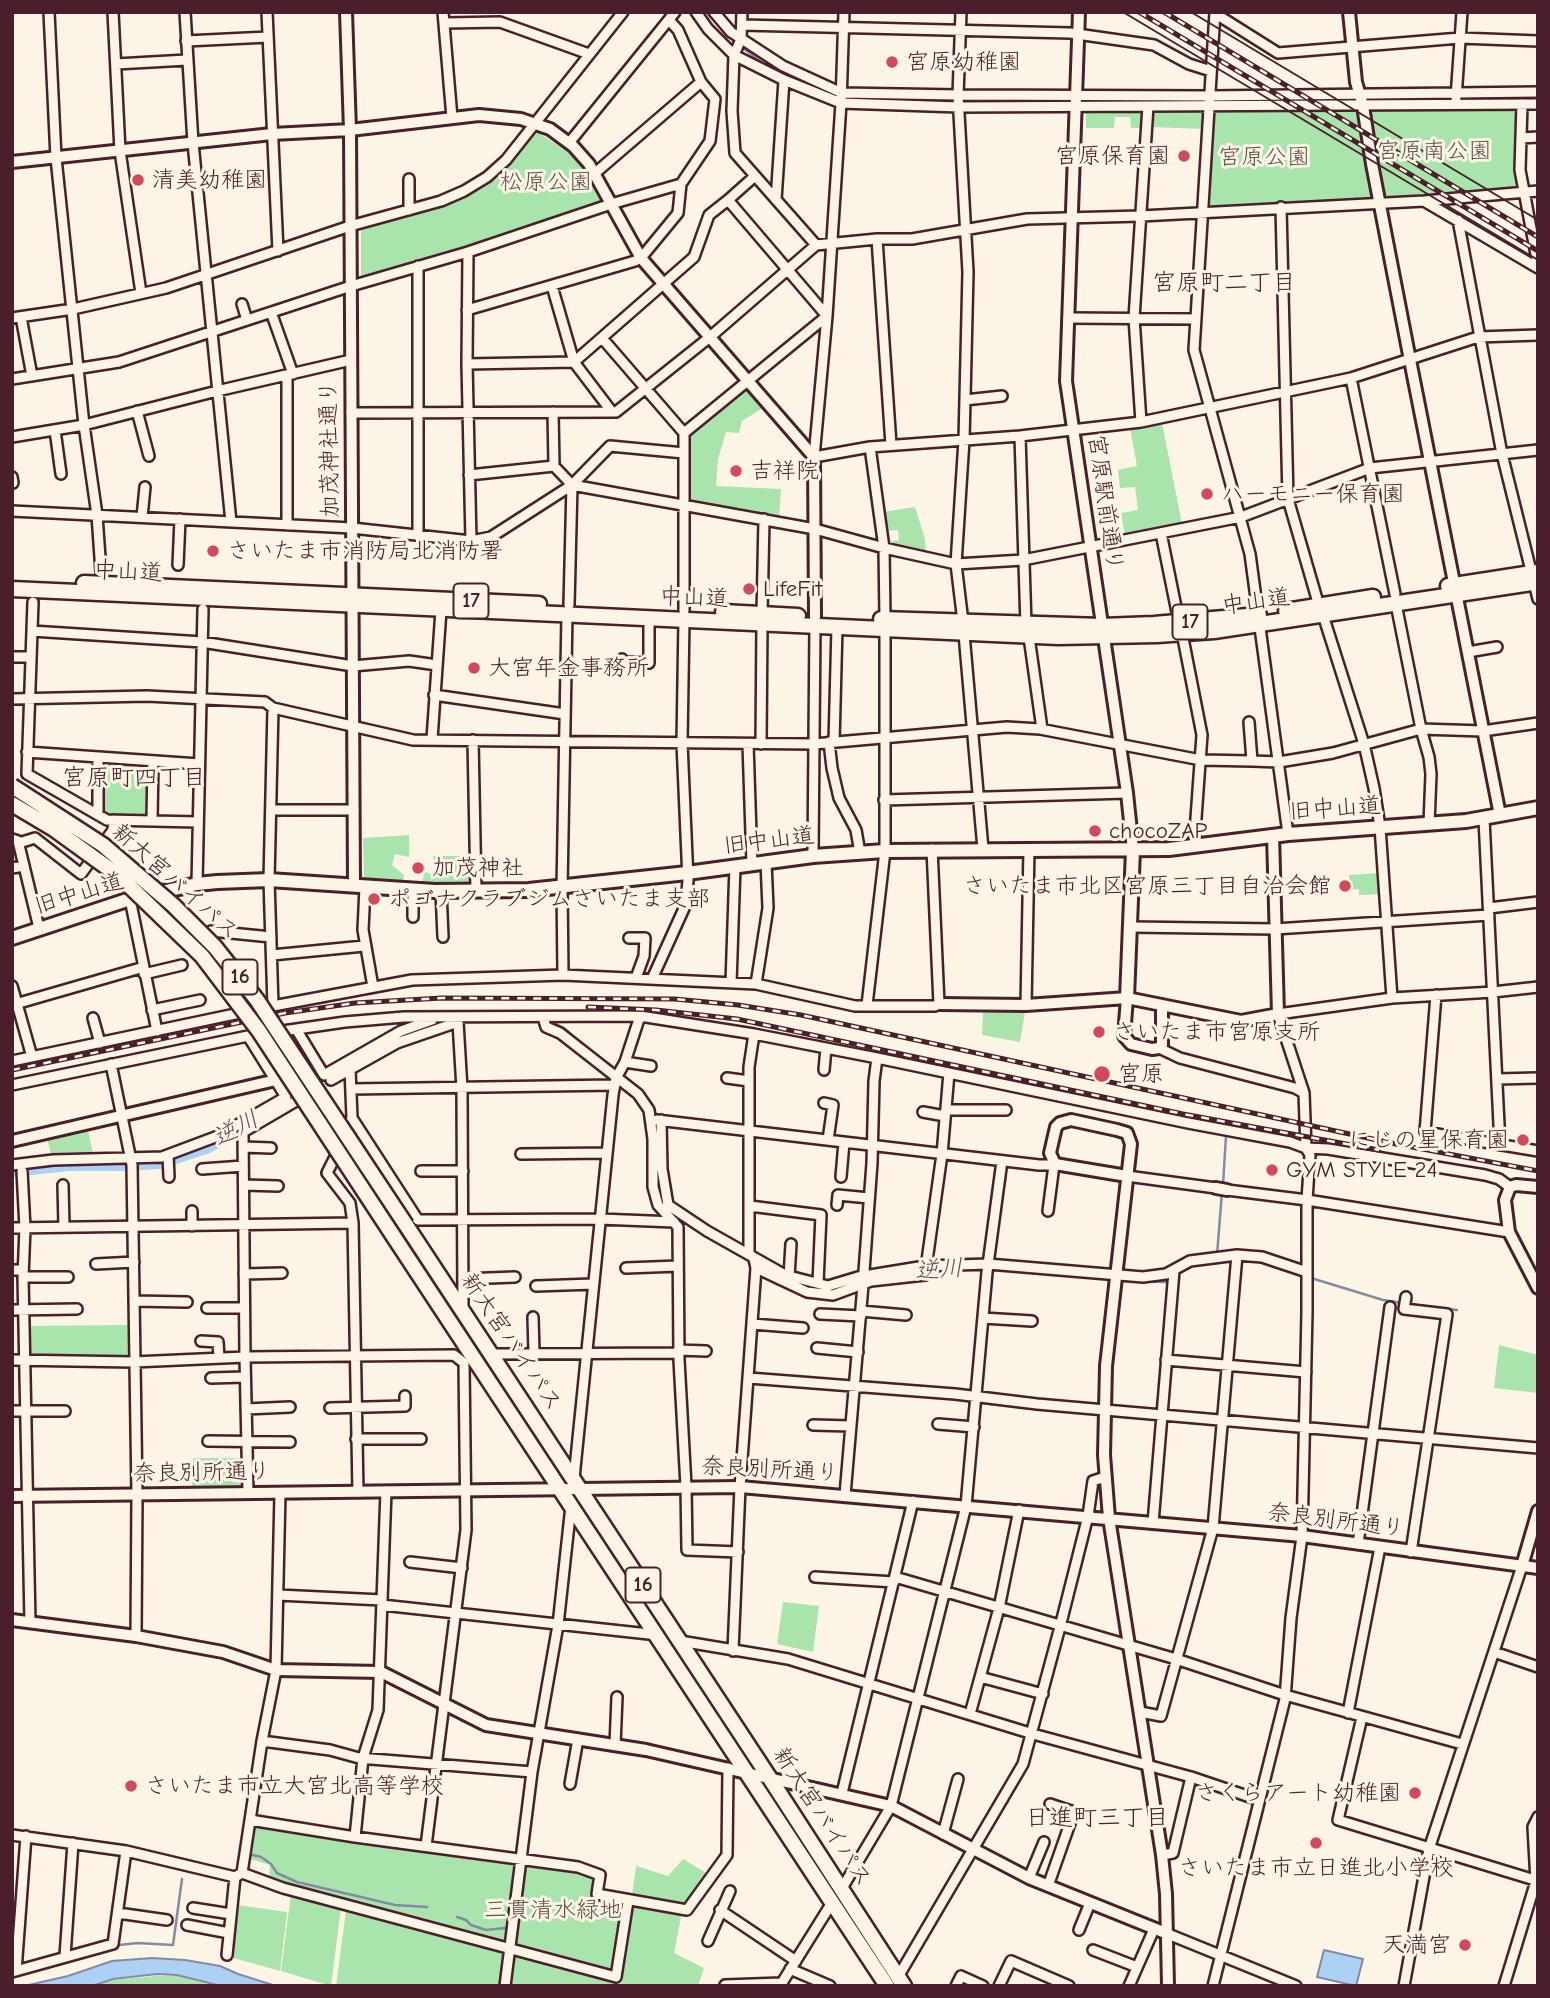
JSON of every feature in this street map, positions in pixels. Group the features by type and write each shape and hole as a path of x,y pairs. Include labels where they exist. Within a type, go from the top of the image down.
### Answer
{"highway":[{"name":"中山道","path":"12,589 1028,631 1103,631 1181,628 1259,620 1535,577"},
{"name":"中山道","path":"12,580 353,601 441,610 568,610 649,619 684,615"},
{"name":"中山道","path":"815,621 837,627 885,624"},
{"name":"新大宮バイパス","path":"12,786 103,845 173,905 215,947 257,1000 491,1354 658,1635 832,1903 896,1983"},
{"name":"新大宮バイパス","path":"12,804 54,829 119,876 202,956 253,1023 394,1237 571,1491 680,1641 841,1889 896,1983"}],"main road":[{"name":"旧中山道","path":"12,938 130,899 197,884 269,880 441,891 562,888 813,856 932,849 1133,850 1194,846 1273,835 1484,819 1538,808"},
{"name":"宮原駅前通り","path":"1127,998 1133,850"}],"street":[{"path":"49,12 56,158 97,515 101,572"},
{"path":"113,12 120,151 141,293"},
{"path":"184,12 205,275 231,522"},
{"path":"267,12 278,251"},
{"name":"加茂神社通り","path":"346,12 350,130 354,810 359,886"},
{"path":"443,12 452,118"},
{"path":"32,376 17,317 73,309 205,275 350,226 440,201 487,177 506,160 623,12"},
{"path":"696,12 708,29 842,98"},
{"path":"714,12 731,32 738,46 784,80 842,98 959,101 1360,100 1456,99 1538,92"},
{"path":"742,12 732,111 735,153 816,244"},
{"path":"813,856 814,457 842,98 844,12"},
{"path":"961,12 959,101 968,272 964,440 956,564 974,729 983,849"},
{"name":"宮原駅前通り","path":"1079,12 1066,380 1127,793 1133,850"},
{"path":"1349,12 1360,100 1500,816"},
{"path":"1456,99 1462,12"},
{"path":"1288,834 1250,554 1194,350 1216,13 1278,52 1460,38 1538,41"},
{"path":"467,310 641,258 678,213 681,184 710,141 715,99 701,82 672,16 569,143"},
{"path":"445,23 500,22 589,54"},
{"path":"742,25 1079,34 1154,45 1189,64 1211,71"},
{"path":"186,41 268,37"},
{"path":"116,64 187,60"},
{"path":"776,200 784,80"},
{"path":"594,174 701,82"},
{"path":"1456,99 1538,104"},
{"path":"1076,101 1148,106 1209,101"},
{"path":"1522,104 1520,170 1538,267"},
{"path":"1141,422 1133,318 1148,106"},
{"path":"12,162 452,118 502,116 534,123 550,129 569,143 589,164 641,258 814,457"},
{"path":"1521,138 1538,137"},
{"path":"467,364 574,362 694,257 709,215 755,176"},
{"path":"409,179 409,210"},
{"path":"12,379 119,362 351,286 681,184"},
{"path":"352,413 616,412 710,337 816,244 912,239 1027,219 1141,216 1424,201 1538,191"},
{"path":"728,200 827,316"},
{"path":"1424,201 1538,267"},
{"path":"1526,201 1538,209"},
{"path":"1281,208 1288,499 1364,744 1380,827 1392,998"},
{"path":"1458,220 1502,454 1535,577 1538,599"},
{"path":"877,239 891,445"},
{"path":"468,252 467,364 471,541"},
{"path":"418,266 418,535"},
{"path":"552,286 574,362 612,412"},
{"path":"242,304 247,320"},
{"path":"271,312 290,374 287,525"},
{"path":"684,433 827,316"},
{"path":"1068,318 1196,319"},
{"path":"814,457 870,447 1020,436 1141,422 1351,378 1478,337 1538,335"},
{"path":"602,338 684,433 682,743 686,904 652,979"},
{"path":"12,438 85,425 351,360"},
{"path":"1351,378 1431,774 1429,824"},
{"path":"965,400 1002,396"},
{"path":"137,411 149,456"},
{"path":"553,412 554,466 572,485 815,529 956,564 1023,560 1241,517 1370,468 1538,450"},
{"path":"55,430 61,474"},
{"path":"1020,436 1028,631 1042,729"},
{"path":"12,511 352,528 471,541 491,537 572,485 610,446 684,453"},
{"path":"867,1005 885,851 884,548 870,447"},
{"path":"469,475 554,466"},
{"path":"564,975 564,740 572,485"},
{"path":"142,517 145,487"},
{"path":"178,565 180,519"},
{"path":"761,744 764,519"},
{"path":"1161,533 1202,735 1194,846"},
{"path":"12,780 25,786 33,602"},
{"path":"197,884 203,609"},
{"path":"432,740 441,610"},
{"path":"622,659 622,663 649,663 649,619"},
{"path":"837,627 832,768 839,797 856,830 860,853"},
{"path":"32,631 202,642 353,666 409,661 437,665"},
{"path":"1468,652 1497,647"},
{"path":"12,657 30,657"},
{"path":"435,695 565,714"},
{"path":"12,698 201,698 265,702 273,708 413,740 814,744 1007,727 1042,729 1201,760 1279,762 1333,753 1421,729 1483,731 1538,723"},
{"path":"273,708 269,880 273,1006"},
{"path":"1249,722 1252,761"},
{"path":"473,740 475,891"},
{"path":"748,744 759,863 768,908 756,984"},
{"path":"27,752 199,764"},
{"path":"98,757 98,815"},
{"path":"152,821 153,761"},
{"path":"27,774 107,820 198,822"},
{"path":"884,800 1127,793"},
{"path":"271,810 354,810"},
{"path":"1484,819 1500,1145"},
{"path":"39,928 15,841 35,838 81,874 113,830 114,820"},
{"path":"1213,1986 1285,1695 1291,1618 1302,1536 1310,1154 1306,1148 1304,1093 1278,1014 1273,835"},
{"path":"932,849 939,1004"},
{"path":"1026,1005 1028,849"},
{"path":"12,868 24,866"},
{"path":"731,983 735,866"},
{"path":"359,886 364,946 373,987"},
{"path":"413,890 413,917"},
{"path":"441,891 443,937"},
{"path":"130,899 157,1031"},
{"path":"1131,927 1275,929 1489,912 1538,902"},
{"path":"211,931 271,937"},
{"path":"629,938 645,939 644,956 636,978"},
{"path":"272,955 364,946"},
{"path":"15,1004 144,970 182,965"},
{"path":"12,1061 273,1006 412,980 564,975 756,984 855,1006 1026,1005 1127,998 1241,1021 1392,998 1538,987"},
{"path":"12,986 32,1057"},
{"path":"1436,995 1425,1132 1538,1152"},
{"path":"1127,998 1124,1033 1125,1039 1131,1044 1159,1048 1180,1058 1295,1088 1304,1093"},
{"path":"152,1010 200,1000"},
{"path":"1159,1048 1162,1042 1162,1006"},
{"path":"505,1986 532,1772 558,1625 615,1080 640,1016"},
{"path":"12,1085 248,1036 392,1018 458,1020 640,1016 754,1034 877,1058 1290,1142 1306,1148 1328,1149 1485,1175 1499,1179 1510,1187"},
{"path":"543,1017 546,1027 560,1033 643,1100 656,1119 653,1186 658,1205 673,1216 707,1231 783,1283 807,1292 834,1295 864,1280"},
{"path":"93,1018 100,1043"},
{"path":"296,1029 324,1075 401,1031 437,1018"},
{"path":"331,1080 397,1042 458,1020"},
{"path":"458,1020 462,1089 463,1312"},
{"path":"733,1651 740,1487 752,1324 749,1081 754,1034"},
{"path":"12,1165 53,1160 131,1161 168,1158 218,1136 286,1097 248,1036"},
{"path":"824,1070 826,1048"},
{"path":"845,1495 864,1280 877,1058"},
{"path":"111,1064 131,1161 137,1495 136,1636"},
{"path":"623,1065 651,1066"},
{"path":"351,1069 352,1118 327,1173 350,1203 353,1223 358,1492"},
{"path":"925,1269 942,1154 949,1073"},
{"path":"727,1078 749,1081"},
{"path":"1497,1079 1538,1078"},
{"path":"12,1141 276,1080"},
{"path":"351,1089 462,1089 615,1080"},
{"path":"248,1493 244,1357 243,1132 296,1101"},
{"path":"824,1103 833,1105 828,1140"},
{"path":"923,1112 1006,1110"},
{"path":"352,1118 418,1220 673,1216"},
{"path":"656,1119 1002,1161 1052,1163 1509,1232"},
{"path":"1048,1211 1056,1127 1065,1121 1127,1133 1130,1139 1127,1176 1103,1409 1105,1477 1109,1518 1162,1855 1168,1934 1168,1986"},
{"path":"841,1177 844,1142"},
{"path":"243,1147 271,1148"},
{"path":"521,1154 607,1153"},
{"path":"168,1158 169,1177"},
{"path":"725,1985 780,1984 891,1806 966,1506 988,1266 1002,1161"},
{"path":"202,1168 243,1166"},
{"path":"22,1171 30,1622"},
{"path":"421,1171 463,1171"},
{"path":"63,1185 64,1227"},
{"path":"244,1185 278,1186"},
{"path":"1510,1187 1538,1187"},
{"path":"1510,1187 1505,1200 1509,1232 1538,1288"},
{"path":"837,1205 838,1195 869,1198"},
{"path":"750,1206 821,1215 818,1283"},
{"path":"192,1211 192,1226"},
{"path":"673,1216 678,1227 678,1352 687,1550 738,1552"},
{"path":"12,1228 353,1223"},
{"path":"789,1277 792,1244"},
{"path":"753,1261 789,1277 828,1286 925,1269 988,1266 1143,1277 1174,1271 1190,1261 1262,1257 1307,1275"},
{"path":"1140,1712 1161,1716 1213,1528 1237,1259"},
{"path":"96,1264 134,1262"},
{"path":"626,1268 678,1266"},
{"path":"12,1270 23,1274 68,1277"},
{"path":"1153,1523 1174,1271"},
{"path":"244,1274 282,1273"},
{"path":"463,1279 515,1277"},
{"path":"536,1286 593,1284"},
{"path":"1406,1297 1405,1309 1447,1314 1411,1552"},
{"path":"134,1301 187,1302"},
{"path":"1358,1544 1390,1307"},
{"path":"207,1308 244,1308"},
{"path":"12,1310 77,1309"},
{"path":"821,1314 906,1315"},
{"path":"533,1317 534,1353"},
{"path":"983,1318 1032,1321"},
{"path":"752,1324 803,1328"},
{"path":"201,1341 218,1342 219,1358"},
{"path":"817,1348 858,1352"},
{"path":"491,1354 706,1351"},
{"path":"12,1360 134,1362 244,1357 454,1354 464,1363 466,1530 426,1846"},
{"path":"1166,1360 1306,1372"},
{"path":"211,1378 245,1377"},
{"path":"748,1378 1538,1448"},
{"path":"330,1408 405,1406 405,1396"},
{"path":"246,1409 290,1407"},
{"path":"12,1411 65,1411"},
{"path":"938,1424 974,1427"},
{"path":"813,1425 851,1426"},
{"path":"356,1439 421,1439"},
{"path":"208,1441 290,1442"},
{"path":"896,1983 971,1849 1023,1764 1088,1516 1093,1481 1105,1477"},
{"name":"奈良別所通り","path":"12,1496 740,1487 1302,1536 1538,1568"},
{"path":"355,1837 363,1758 379,1710 386,1491"},
{"path":"227,1955 231,1914 276,1670 280,1493"},
{"path":"842,1793 913,1501"},
{"path":"970,1714 999,1608 1019,1510"},
{"path":"1404,1986 1429,1849 1538,1511"},
{"path":"1348,1713 1380,1548"},
{"path":"410,1562 462,1568"},
{"path":"815,1577 895,1580 945,1592 1176,1659 1285,1695 1462,1744"},
{"path":"278,1595 382,1603 455,1615 658,1635"},
{"path":"12,1620 136,1636 223,1652 276,1670 381,1672 486,1725 615,1745 747,1772 891,1806 1030,1878 1296,1986"},
{"path":"680,1641 788,1658 1033,1734 1191,1777 1259,1800"},
{"path":"1494,1652 1538,1667"},
{"path":"980,1678 1043,1695"},
{"path":"615,1745 617,1697"},
{"path":"1362,1717 1338,1820 1537,1881"},
{"path":"570,1784 578,1739"},
{"path":"262,1741 330,1750 363,1758 532,1772"},
{"path":"250,1820 578,1867 600,1875 597,1894 687,1910 727,1855 728,1768"},
{"path":"1162,1855 1173,1853 1191,1777"},
{"path":"943,1834 958,1779"},
{"path":"1048,1886 1074,1812 1050,1804"},
{"path":"1507,1985 1537,1881 1533,1827 1538,1817"},
{"path":"12,1835 126,1851 238,1875 616,1977 628,1901"},
{"path":"26,1836 14,1972 113,1944 126,1851"},
{"path":"1030,1878 1044,1842"},
{"path":"65,1956 72,1843"},
{"path":"708,1941 730,1891"},
{"path":"1079,1930 1090,1903"},
{"path":"193,1908 231,1914"},
{"path":"720,1910 793,1965 830,1986"},
{"path":"118,1913 167,1920"},
{"path":"187,1925 229,1933"},
{"path":"1129,1986 1154,1929"},
{"path":"1094,1950 1137,1967"},
{"path":"999,1986 1011,1961 1069,1986"},
{"path":"956,1986 961,1976 983,1986"}],"green space":[{"path":"1154,108 1203,108 1206,111 1205,129 1151,127 1151,112"},
{"name":"宮原南公園","path":"1517,108 1517,188 1382,197 1367,110"},
{"path":"1086,109 1143,109 1146,112 1146,128 1131,128 1130,117 1115,117 1114,128 1086,128"},
{"name":"宮原公園","path":"1214,110 1357,110 1372,199 1210,207"},
{"name":"松原公園","path":"536,131 571,154 586,170 602,203 361,280 361,230 467,195 498,178"},
{"path":"745,386 763,408 742,421 739,433 726,432 718,459 716,486 781,489 779,519 690,502 687,498 687,435"},
{"path":"1162,423 1182,524 1125,536 1121,513 1138,510 1135,487 1120,488 1118,470 1137,466 1130,428"},
{"path":"915,507 925,539 926,554 888,542 899,540 898,530 886,531 883,512"},
{"path":"102,763 148,764 151,767 150,814 146,817 108,816 103,813"},
{"path":"409,835 409,857 395,854 392,865 404,875 403,881 364,880 363,838"},
{"path":"433,856 472,856 472,883 422,882 425,872 439,876"},
{"path":"1380,873 1381,894 1359,895 1359,889 1350,890 1349,875"},
{"path":"983,1012 1025,1012 1020,1042 982,1035"},
{"path":"88,1130 93,1154 52,1157 47,1139"},
{"path":"131,1325 131,1358 28,1358 27,1326"},
{"path":"1499,1345 1538,1355 1538,1393 1494,1388"},
{"path":"193,1458 245,1458 243,1489 192,1490"},
{"path":"783,1602 819,1606 813,1652 777,1644"},
{"name":"三貫清水緑地","path":"253,1826 580,1870 598,1876 596,1895 631,1903 636,1866 668,1876 683,1859 708,1874 682,1912 674,1953 704,1968 698,1986 618,1986 619,1976 523,1946 269,1879 270,1865 250,1859"},
{"path":"291,1894 341,1907 331,1986 281,1971"},
{"path":"237,1905 287,1912 280,1971 230,1957"},
{"path":"350,1908 507,1948 503,1986 336,1986 346,1911"},
{"path":"517,1952 614,1980 614,1986 508,1986 513,1957"},
{"path":"177,1976 215,1986 95,1986 113,1980"}],"water":[{"path":"1324,1950 1363,1959 1356,1986 1317,1977"},
{"path":"152,1958 220,1966 276,1986 221,1986 177,1975 157,1974 113,1979 92,1986 24,1986 68,1976 112,1961"}],"waterway":[{"path":"706,12 734,41 769,68 838,97"},
{"path":"1366,99 1538,96"},
{"path":"845,98 1072,100"},
{"path":"1212,100 1356,99"},
{"path":"1079,100 1205,101"},
{"name":"逆川","path":"552,1022 564,1028 581,1044"},
{"name":"逆川","path":"384,1045 440,1023"},
{"name":"逆川","path":"643,1094 656,1114 657,1129"},
{"name":"逆川","path":"12,1169 69,1163 160,1161 206,1146 231,1133"},
{"path":"1223,1185 1226,1136"},
{"name":"逆川","path":"658,1167 657,1179 664,1201"},
{"path":"1217,1255 1222,1192"},
{"name":"逆川","path":"669,1210 689,1224"},
{"name":"逆川","path":"1209,1263 1223,1261"},
{"name":"逆川","path":"1099,1277 1113,1280"},
{"name":"逆川","path":"1120,1281 1166,1282 1171,1278"},
{"name":"逆川","path":"1311,1278 1383,1300 1402,1303"},
{"name":"逆川","path":"1408,1304 1457,1310"},
{"path":"249,1854 261,1857 271,1864 277,1873 297,1882 395,1905 427,1907"},
{"path":"119,1945 173,1945 182,1879"},
{"path":"457,1917 486,1930 505,1928"}],"tram line":[{"path":"1123,12 1538,260"},
{"path":"1191,12 1538,220"}],"railway":[{"path":"1139,12 1538,251"},
{"path":"1164,12 1538,237"},
{"path":"12,1070 285,1013 355,1003 442,998 675,999 801,1015 1391,1143 1538,1171"},
{"path":"588,1007 656,1010 737,1019 1183,1114 1379,1150"}],"place":[{"name":"宮原幼稚園","path":"892,62"},
{"name":"宮原保育園","path":"1184,156"},
{"name":"清美幼稚園","path":"138,180"},
{"name":"吉祥院","path":"736,471"},
{"name":"ハーモニー保育園","path":"1207,494"},
{"name":"さいたま市消防局北消防署","path":"213,551"},
{"name":"LifeFit","path":"749,589"},
{"name":"大宮年金事務所","path":"474,668"},
{"name":"chocoZAP","path":"1095,831"},
{"name":"加茂神社","path":"418,868"},
{"name":"さいたま市北区宮原三丁目自治会館","path":"1345,886"},
{"name":"ポゴナクラブジムさいたま支部","path":"374,899"},
{"name":"さいたま市宮原支所","path":"1099,1032"},
{"name":"宮原","path":"1102,1074"},
{"name":"にじの星保育園","path":"1523,1140"},
{"name":"GYM STYLE 24","path":"1272,1170"},
{"name":"さいたま市立大宮北高等学校","path":"131,1786"},
{"name":"さくらアート幼稚園","path":"1415,1793"},
{"name":"さいたま市立日進北小学校","path":"1316,1843"},
{"name":"天満宮","path":"1465,1945"}],"district":[{"name":"宮原町二丁目","path":"1224,283"},
{"name":"宮原町四丁目","path":"134,778"},
{"name":"日進町三丁目","path":"1097,1818"}]}
